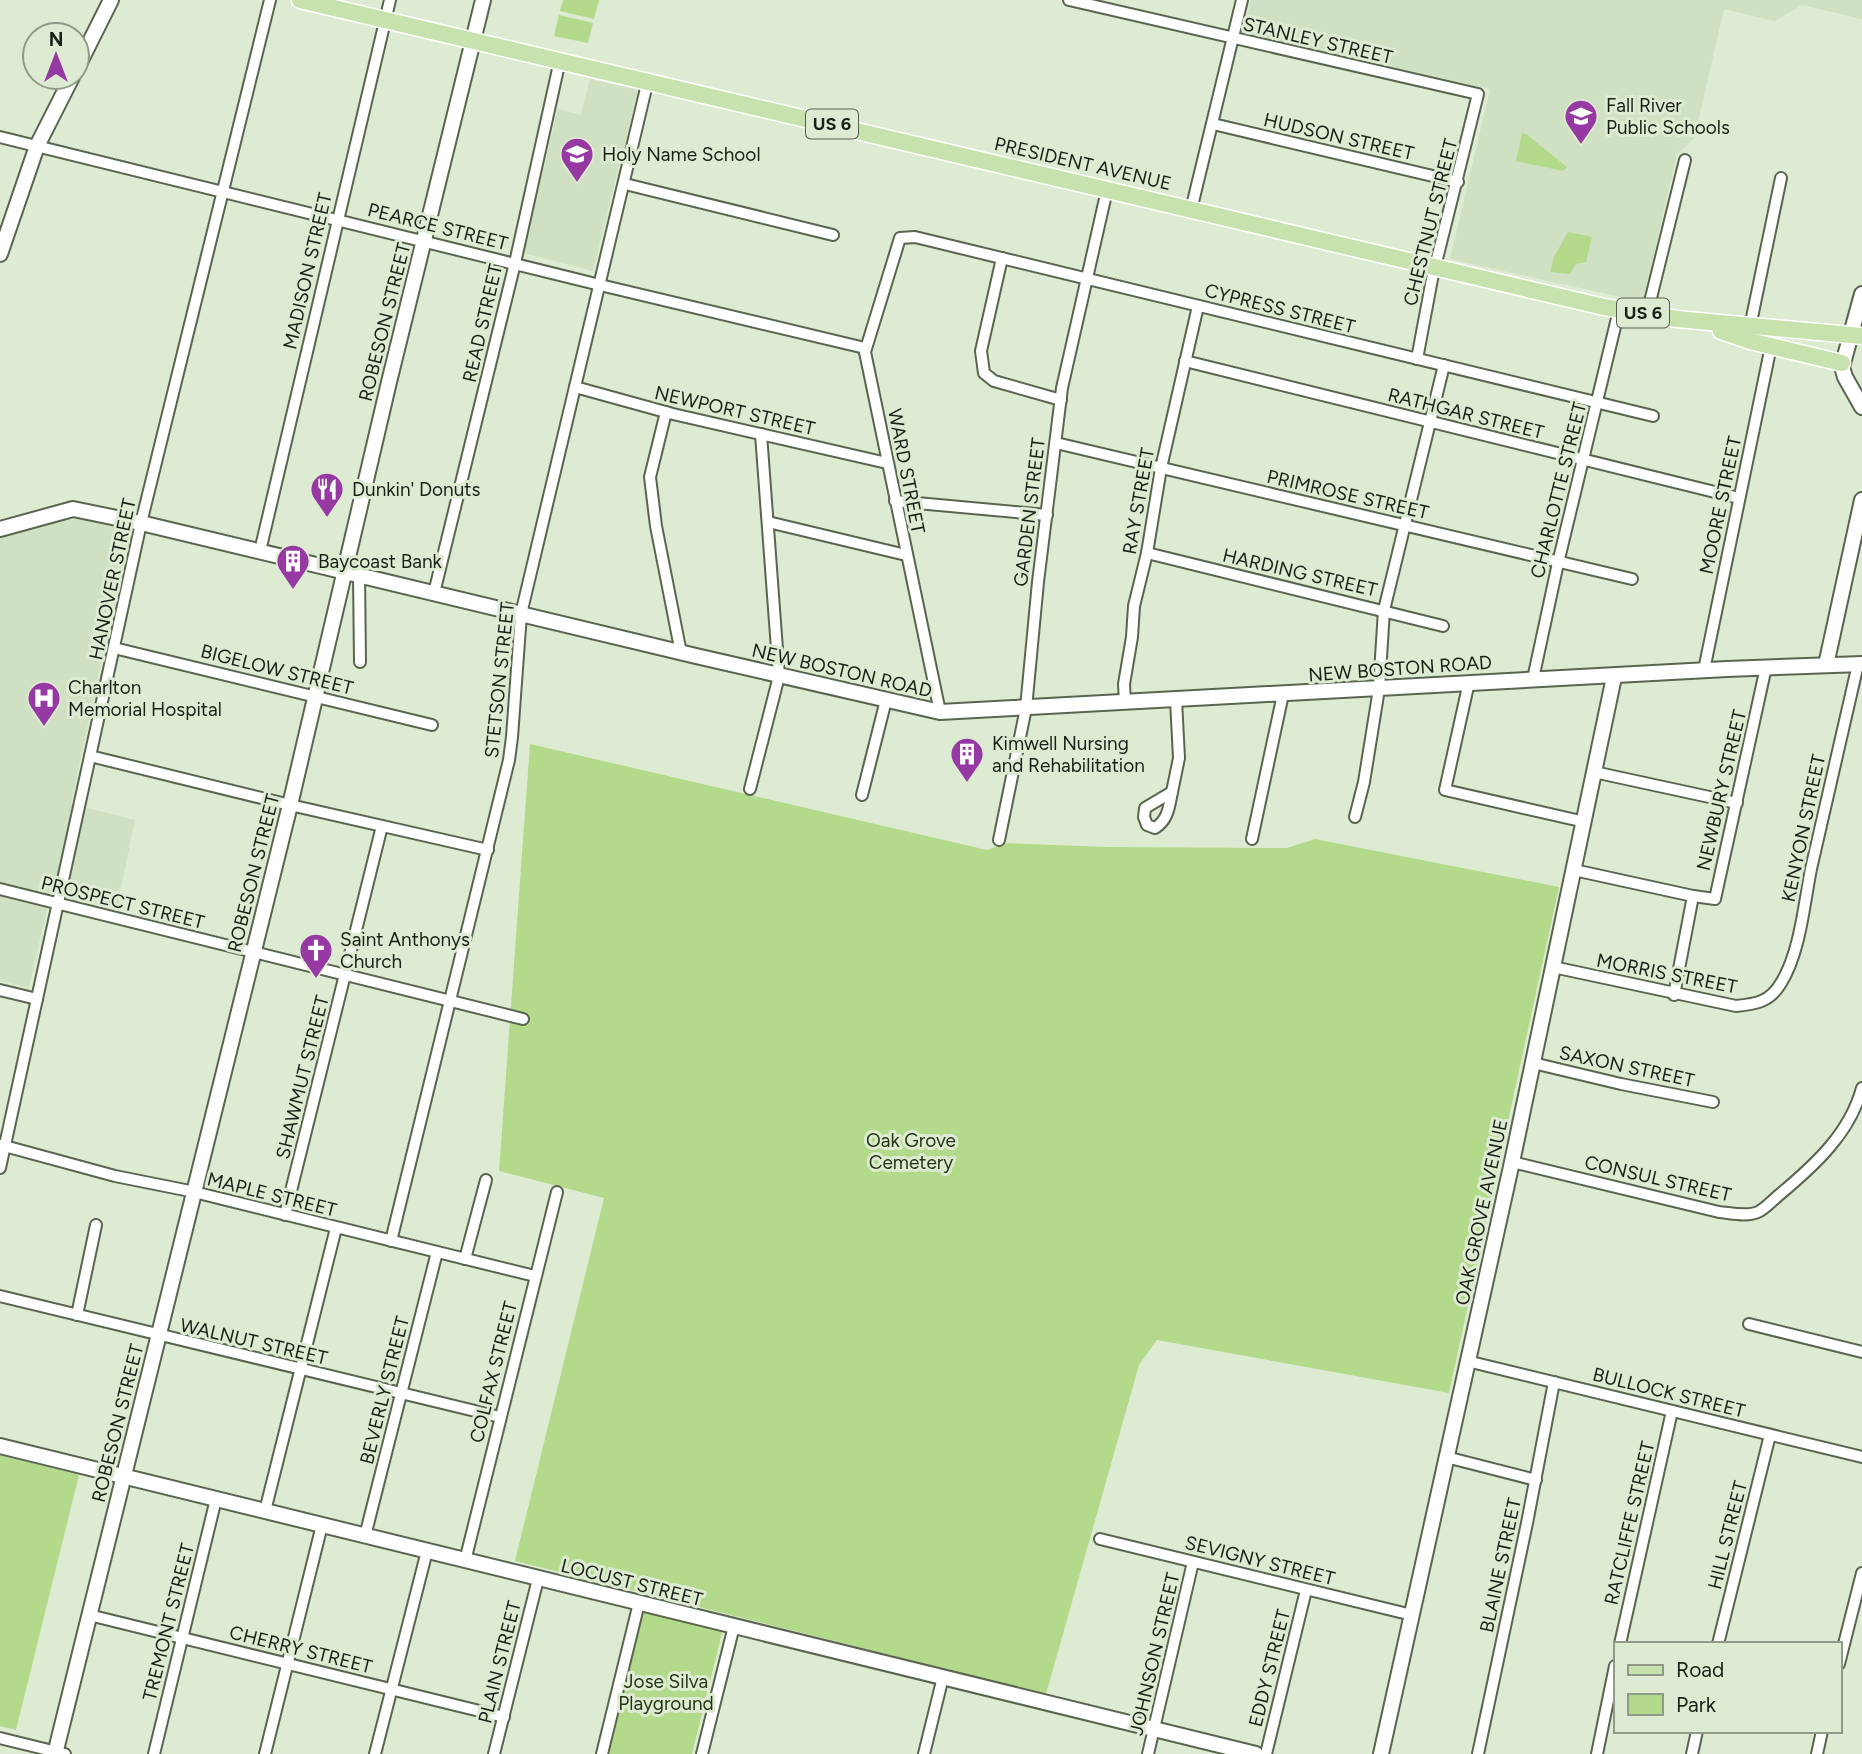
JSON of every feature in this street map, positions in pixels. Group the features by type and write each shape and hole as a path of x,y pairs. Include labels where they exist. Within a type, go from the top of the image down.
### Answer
{"main road":[{"name":"PRESIDENT AVENUE","path":"300,0 1619,310 1693,321 1856,335"},
{"path":"1693,321 1771,346 1842,363"}],"street":[{"path":"91,40 111,0"},
{"name":"HANOVER STREET","path":"0,1168 2,1145 37,999 141,523 270,0"},
{"name":"MADISON STREET","path":"260,551 390,0"},
{"name":"ROBESON STREET","path":"58,1753 89,1615 316,695 352,573 424,241 483,0"},
{"name":"STANLEY STREET","path":"1069,0 1478,94"},
{"path":"1191,209 1242,0"},
{"name":"READ STREET","path":"434,593 515,263 560,60"},
{"name":"STETSON STREET","path":"391,1241 488,849 512,737 521,614 648,80"},
{"path":"0,254 37,146 65,91"},
{"name":"CHESTNUT STREET","path":"1417,359 1436,267 1478,94"},
{"name":"HUDSON STREET","path":"1213,124 1458,182"},
{"name":"PEARCE STREET","path":"0,137 865,348 866,352"},
{"path":"1647,314 1685,160"},
{"path":"1750,327 1782,178"},
{"path":"625,184 833,235"},
{"name":"GARDEN STREET","path":"999,840 1026,708 1061,400 1107,190"},
{"name":"CYPRESS STREET","path":"900,238 915,237 1653,416"},
{"name":"WARD STREET","path":"900,238 866,352 940,712"},
{"path":"1002,258 981,351 984,373 994,381 1061,400"},
{"path":"1862,294 1856,335 1842,363 1845,377 1862,407"},
{"name":"RAY STREET","path":"1125,703 1125,674 1134,606 1147,553 1161,468 1198,306"},
{"name":"CHARLOTTE STREET","path":"1533,679 1558,562 1619,310"},
{"name":"MOORE STREET","path":"1704,670 1771,346"},
{"name":"RATHGAR STREET","path":"1185,361 1739,498"},
{"path":"1355,817 1364,782 1379,689 1384,610 1444,365"},
{"name":"NEWPORT STREET","path":"575,387 666,412 887,463"},
{"path":"666,412 650,477 656,526 681,653"},
{"path":"750,789 779,676 761,434"},
{"name":"PRIMROSE STREET","path":"1056,443 1632,579"},
{"path":"1826,665 1862,500"},
{"path":"895,501 1047,515"},
{"name":"NEW BOSTON ROAD","path":"0,529 73,509 940,712 1469,682 1860,664"},
{"path":"768,522 906,555"},
{"name":"HARDING STREET","path":"1147,553 1443,626"},
{"path":"352,573 360,663"},
{"name":"BIGELOW STREET","path":"114,648 432,725"},
{"name":"KENYON STREET","path":"1773,995 1790,965 1860,664"},
{"name":"NEWBURY STREET","path":"1693,897 1715,899 1766,667"},
{"name":"OAK GROVE AVENUE","path":"1381,1754 1512,1162 1614,677"},
{"path":"1469,682 1445,790 1585,822"},
{"path":"1252,839 1283,694"},
{"path":"862,795 886,700"},
{"path":"1172,792 1179,758 1176,700"},
{"path":"90,756 290,805 488,849"},
{"path":"1594,772 1737,803"},
{"name":"SHAWMUT STREET","path":"285,1215 382,825"},
{"path":"1574,870 1693,897 1674,995"},
{"name":"PROSPECT STREET","path":"0,889 523,1019"},
{"name":"MORRIS STREET","path":"1553,967 1674,995 1736,1006 1760,1004 1773,995"},
{"path":"0,990 37,999"},
{"name":"SAXON STREET","path":"1533,1063 1713,1102"},
{"name":"CONSUL STREET","path":"1512,1162 1719,1212 1758,1213 1798,1179 1842,1134 1857,1108 1862,1088"},
{"name":"MAPLE STREET","path":"2,1145 115,1176 193,1192 535,1276"},
{"path":"465,1259 486,1180"},
{"name":"COLFAX STREET","path":"465,1561 556,1192"},
{"path":"77,1315 96,1225"},
{"path":"265,1511 336,1228"},
{"name":"BEVERLY STREET","path":"365,1536 437,1252"},
{"name":"WALNUT STREET","path":"0,1296 500,1417"},
{"path":"1749,1324 1862,1352"},
{"name":"BULLOCK STREET","path":"1467,1361 1862,1457"},
{"name":"BLAINE STREET","path":"1478,1754 1554,1382"},
{"name":"RATCLIFFE STREET","path":"1620,1642 1672,1411"},
{"name":"HILL STREET","path":"1718,1642 1769,1434"},
{"name":"LOCUST STREET","path":"0,1446 1255,1754"},
{"path":"1446,1457 1535,1480"},
{"name":"TREMONT STREET","path":"154,1754 216,1499"},
{"path":"265,1754 322,1525"},
{"name":"SEVIGNY STREET","path":"1100,1539 1412,1615"},
{"path":"375,1754 427,1552"},
{"name":"JOHNSON STREET","path":"1148,1754 1193,1562"},
{"path":"1841,1656 1862,1573"},
{"name":"PLAIN STREET","path":"494,1754 538,1578"},
{"name":"EDDY STREET","path":"1266,1754 1306,1590"},
{"path":"601,1754 639,1603"},
{"name":"CHERRY STREET","path":"89,1615 504,1717"},
{"path":"702,1754 734,1626"},
{"path":"1597,1754 1614,1672"},
{"path":"924,1754 943,1677"},
{"path":"1692,1754 1697,1733"},
{"path":"1817,1754 1822,1733"},
{"path":"0,1738 58,1753"}],"shaded area":[{"name":"Fall River Public Schools","path":"1251,0 1862,0 1862,19 1802,5 1775,21 1724,9 1694,139 1677,154 1643,302 1450,259 1490,89 1243,33"},
{"name":"Holy Name School","path":"590,79 638,90 593,271 523,253 558,109 581,115"},
{"name":"Charlton Memorial Hospital","path":"81,519 130,527 71,804 135,820 117,908 51,892 29,988 0,981 0,538 60,521"}],"green space":[{"path":"563,0 599,0 594,19 560,11"},
{"path":"559,15 593,23 588,43 554,36"},
{"path":"1522,133 1567,167 1563,171 1516,161"},
{"path":"1568,232 1592,237 1586,262 1576,264 1570,274 1550,272 1554,257"},
{"name":"Oak Grove Cemetery","path":"530,744 987,850 1006,843 1107,847 1287,848 1315,839 1559,887 1449,1393 1157,1340 1139,1365 1046,1694 515,1561 604,1198 499,1171"},
{"path":"0,1455 79,1475 16,1730 0,1726"},
{"name":"Jose Silva Playground","path":"644,1610 723,1629 692,1754 609,1754"}],"place":[{"name":"Fall River Public Schools","path":"1581,146"},
{"name":"Holy Name School","path":"577,184"},
{"name":"Dunkin' Donuts","path":"327,519"},
{"name":"Baycoast Bank","path":"293,591"},
{"name":"Charlton Memorial Hospital","path":"44,728"},
{"name":"Kimwell Nursing and Rehabilitation","path":"967,784"},
{"name":"Saint Anthonys Church","path":"316,980"}]}
